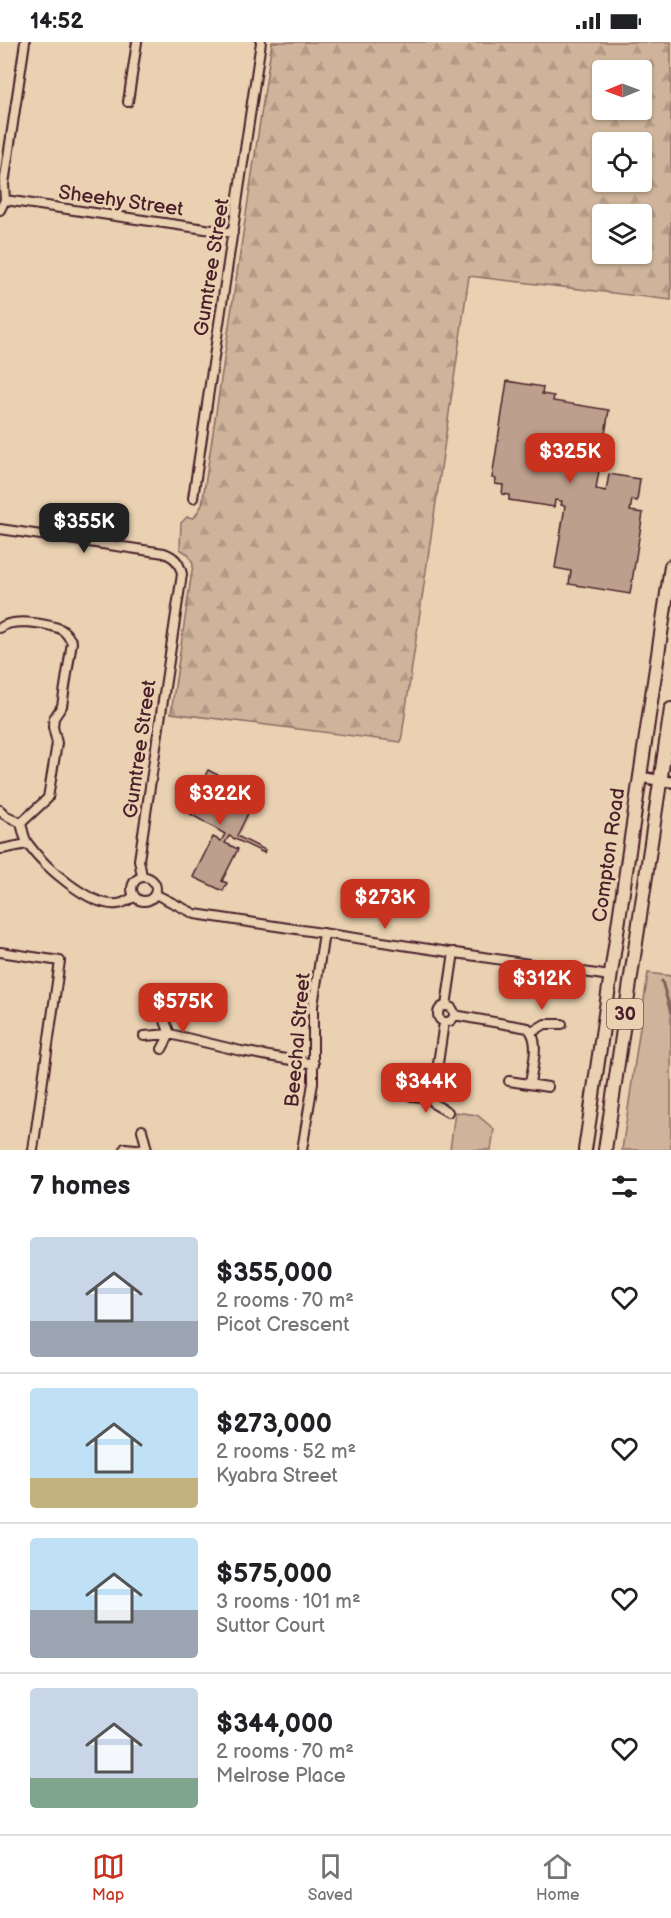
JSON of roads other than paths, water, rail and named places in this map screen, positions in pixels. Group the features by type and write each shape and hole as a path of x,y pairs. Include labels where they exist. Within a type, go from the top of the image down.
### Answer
{"main road":[{"name":"Compton Road","path":"585,1150 671,566"},
{"name":"Compton Road","path":"605,1150 658,806 666,782 671,709"},
{"path":"658,806 671,800"}],"street":[{"path":"0,210 5,200 4,184 26,42"},
{"path":"128,102 137,42"},
{"name":"Gumtree Street","path":"193,498 261,42"},
{"name":"Sheehy Street","path":"5,200 233,233"},
{"name":"Gumtree Street","path":"0,529 174,556 182,574 139,860 142,876"},
{"path":"0,628 6,623 15,622 59,628 72,642 62,706 54,718 53,727 57,743 48,798 21,823"},
{"path":"639,777 666,782"},
{"path":"0,810 21,823 27,844 54,872 94,899 109,904 120,904 134,897 144,901 155,894"},
{"path":"2,849 27,844"},
{"path":"134,897 132,885 142,876 154,881 155,894"},
{"path":"155,894 195,914 610,976"},
{"name":"Beechal Street","path":"302,1150 314,1064 313,1006 324,933"},
{"path":"0,952 60,961 33,1150"},
{"path":"448,1112 434,1104 433,1098 444,1022 438,1013 446,1006 454,952"},
{"path":"446,1006 452,1009 454,1016"},
{"path":"162,1049 170,1034 163,1016"},
{"path":"444,1022 451,1020 454,1016"},
{"path":"454,1016 524,1026 532,1032 535,1046 530,1084"},
{"path":"532,1032 545,1024 562,1024"},
{"path":"144,1036 170,1034 241,1051 314,1064"},
{"path":"509,1081 548,1086"},
{"path":"411,1096 433,1098"},
{"path":"125,1148 146,1150 142,1130"}],"waterway":[{"path":"662,981 671,1013"}]}
